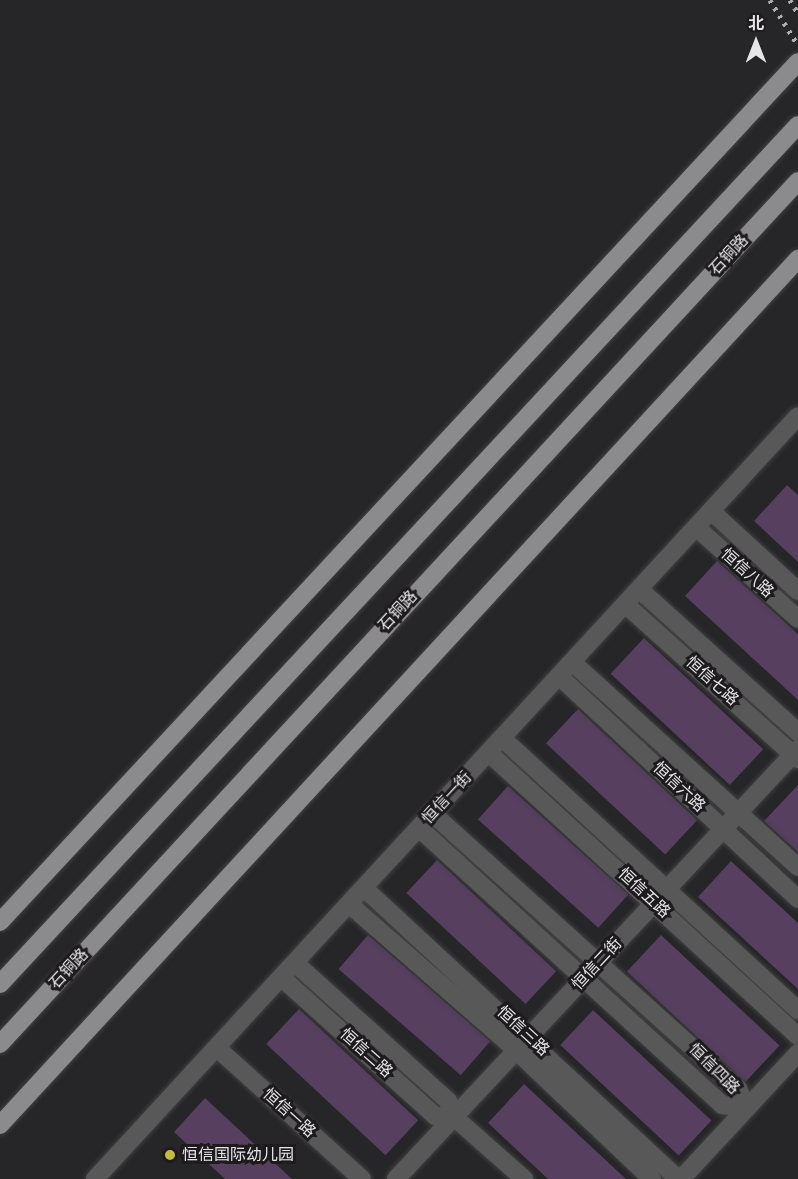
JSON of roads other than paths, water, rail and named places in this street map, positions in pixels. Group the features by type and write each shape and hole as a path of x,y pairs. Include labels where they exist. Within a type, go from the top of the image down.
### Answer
{"main road":[{"path":"0,922 798,62"},
{"path":"0,984 798,125"},
{"name":"石铜路","path":"0,1044 798,181"},
{"path":"0,1125 798,259"}],"lane":[{"name":"恒信一街","path":"95,1179 696,527 795,425"},
{"name":"恒信八路","path":"711,511 798,591"},
{"name":"恒信八路","path":"696,527 798,619"},
{"name":"恒信七路","path":"639,589 798,732"},
{"name":"恒信七路","path":"625,604 796,754"},
{"name":"恒信六路","path":"572,662 798,867"},
{"name":"恒信六路","path":"559,676 798,899"},
{"name":"恒信五路","path":"502,738 668,888 798,1010"},
{"name":"恒信五路","path":"489,753 798,1036"},
{"name":"恒信二街","path":"396,1179 654,902 796,754"},
{"name":"恒信四路","path":"433,814 738,1089 747,1108"},
{"name":"恒信四路","path":"419,828 585,977 722,1105 747,1108"},
{"name":"恒信三路","path":"364,888 529,1037 680,1179"},
{"name":"恒信三路","path":"349,904 516,1051 652,1179"},
{"name":"恒信二路","path":"295,963 448,1101 454,1117 524,1179"},
{"name":"恒信二路","path":"282,978 435,1116 454,1117"},
{"name":"恒信一路","path":"217,1048 362,1179"},
{"path":"680,1179 798,1053"}],"railway":[{"path":"770,0 798,45"},
{"path":"790,0 798,13"}],"place":[{"name":"恒信国际幼儿园","path":"170,1155"}]}
